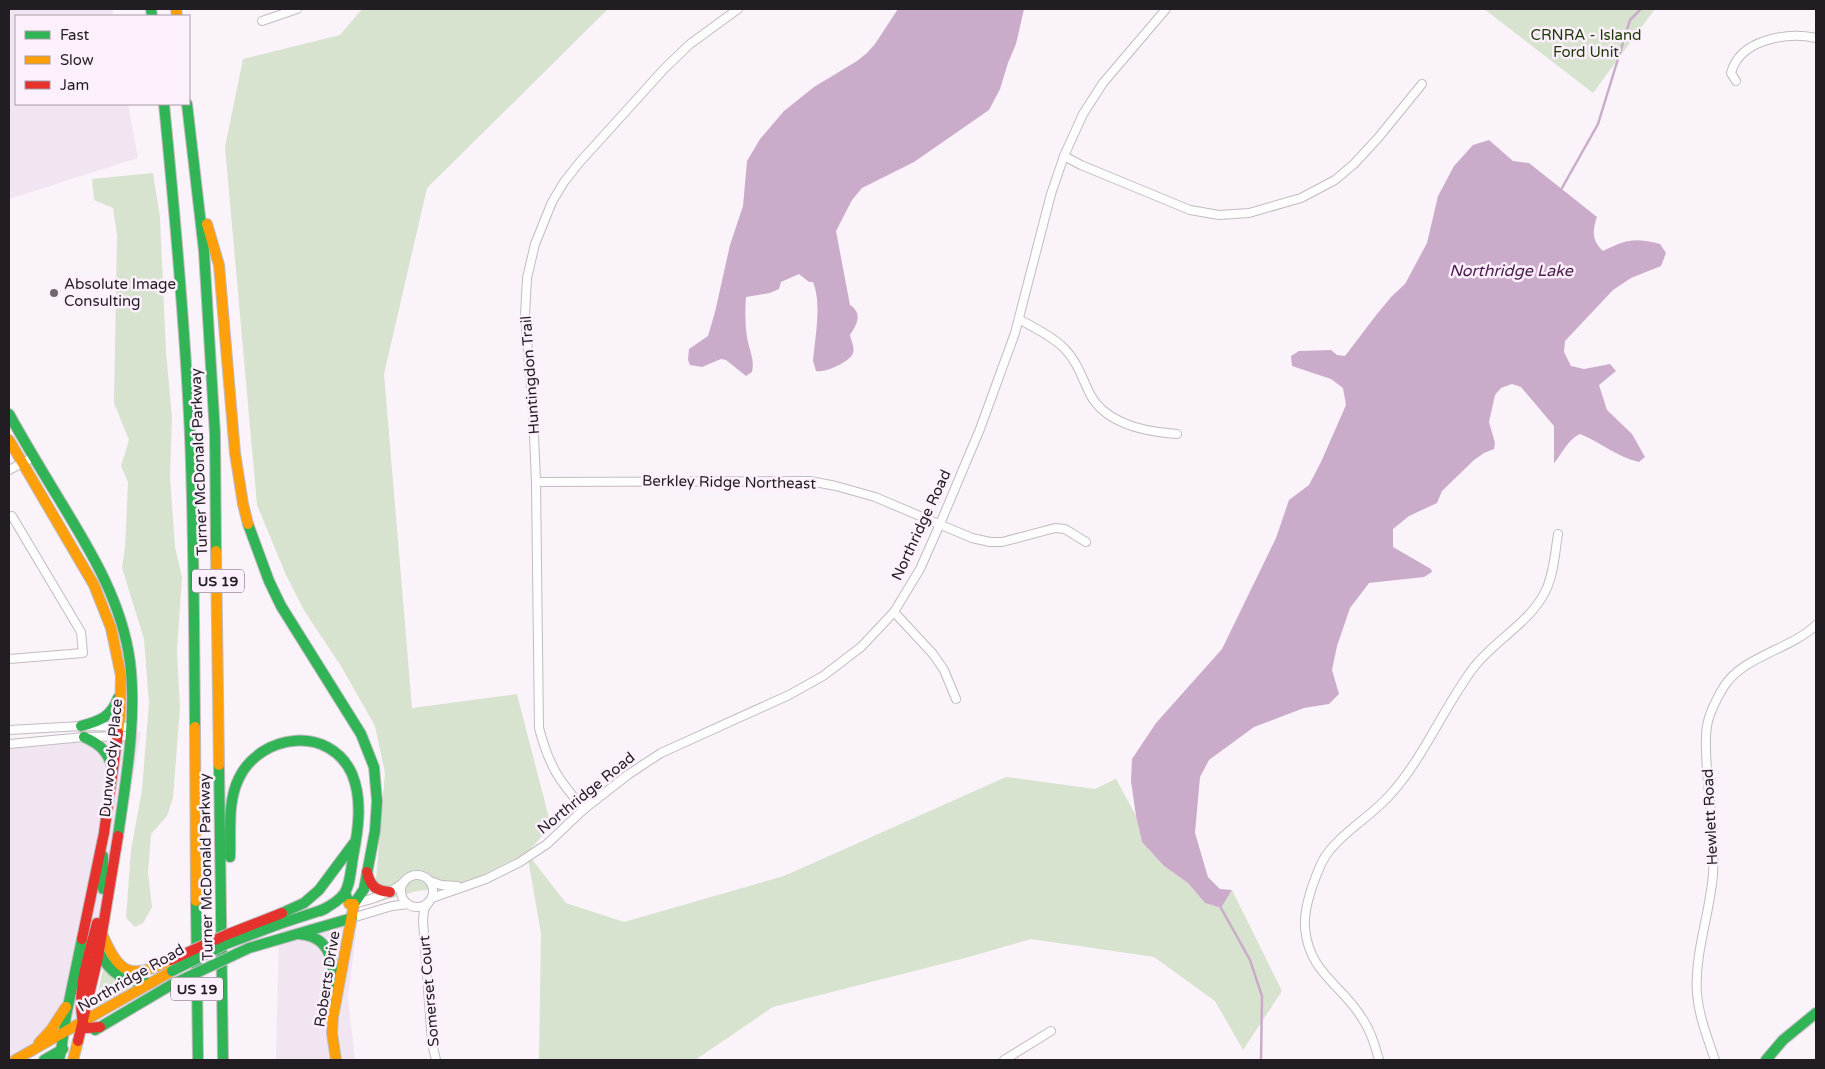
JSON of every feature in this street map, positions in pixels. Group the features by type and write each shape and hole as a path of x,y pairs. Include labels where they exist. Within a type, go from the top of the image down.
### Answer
{"main road":[{"name":"Turner McDonald Parkway","path":"164,105 179,253 190,435 193,530 198,1060"},
{"name":"Turner McDonald Parkway","path":"187,105 198,192 208,306 216,462 224,1060"},
{"name":"Roberts Drive","path":"198,192 219,265 235,453 240,489 250,530 269,581 281,606 362,734 374,767 377,816 364,889 354,904 337,994 332,1026 336,1060"},
{"name":"Dunwoody Place","path":"9,414 99,568 119,613 130,660 133,697 131,731 117,845 99,952 89,1000 73,1060"},
{"name":"Dunwoody Place","path":"9,440 88,573 101,600 115,644 121,685 119,731 101,846 69,1002 60,1056"},
{"path":"81,726 97,722 109,716 116,707 121,685"},
{"path":"84,737 101,745 108,754 113,771"},
{"path":"224,1060 231,810 234,792 244,769 256,755 266,748 286,741 307,740 326,747 335,753 352,773 357,796 357,839 346,898 354,904"},
{"path":"282,918 320,890 357,839"},
{"path":"100,1027 86,1028 83,1023 81,1008 103,893 104,879 101,846"},
{"path":"367,872 368,880 373,888 390,892"},
{"path":"320,911 338,902 346,895"},
{"path":"102,934 112,957 127,970 139,973 171,966 226,935 282,918 354,904"},
{"name":"Northridge Road","path":"44,1060 60,1056 78,1041 100,1027 172,985 248,948 352,918"},
{"path":"190,1060 197,919"},
{"path":"282,938 306,934 323,943 332,960 337,994"},
{"path":"99,952 104,963 118,976 132,982 149,984"},
{"name":"Northridge Road","path":"15,1060 64,1034 149,984 171,966"},
{"path":"31,1052 51,1030 69,1002"},
{"path":"1766,1060 1783,1040 1816,1013"}],"street":[{"path":"262,21 297,9"},
{"name":"Huntingdon Trail","path":"584,809 564,787 554,772 545,752 539,728 536,482 533,412 525,315 530,260 552,202 564,182 584,157 664,68 690,44 738,9"},
{"name":"Northridge Road","path":"352,918 392,906 422,906 462,886 498,874 520,862 547,844 584,809 629,774 661,753 790,695 823,676 862,647 894,612 920,570 980,429 1015,333 1051,194 1064,156 1084,114 1103,83 1166,9"},
{"path":"1736,81 1731,74 1733,66 1744,53 1756,45 1782,36 1794,35 1816,38"},
{"path":"1064,156 1080,165 1190,210 1219,215 1249,213 1301,198 1335,180 1354,164 1378,138 1422,84"},
{"path":"1018,320 1048,335 1064,348 1078,366 1092,396 1109,415 1141,429 1177,434"},
{"path":"9,470 34,457"},
{"name":"Berkley Ridge Northeast","path":"536,482 810,481 875,497 972,538 990,542 1013,540 1055,528 1065,530 1086,542"},
{"path":"9,517 12,516 81,632 83,653 9,659"},
{"path":"1379,1060 1363,1019 1350,1001 1323,974 1311,954 1305,925 1309,897 1319,867 1329,851 1389,796 1411,769 1475,666 1539,602 1551,576 1558,534"},
{"path":"894,612 933,654 944,670 956,699"},
{"name":"Hewlett Road","path":"1715,1060 1701,1017 1697,993 1698,970 1713,875 1713,830 1705,746 1708,724 1714,705 1724,686 1738,671 1801,637 1816,625"},
{"path":"9,730 81,726 131,731"},
{"path":"9,744 84,737 119,731"},
{"name":"Northridge Road","path":"406,880 418,875 441,885 462,886"},
{"path":"354,904 390,892 406,880"},
{"path":"406,880 402,886 402,893 404,899 410,905"},
{"path":"429,881 433,889 431,900"},
{"name":"Somerset Court","path":"431,900 424,909 423,921 432,1044 436,1060"},
{"name":"Somerset Court","path":"410,905 423,921"},
{"path":"1004,1060 1052,1031"}],"shaded area":[{"path":"9,9 112,9 113,15 15,15 15,105 128,105 138,158 9,199"},
{"path":"132,730 141,732 90,1025 23,1060 9,1060 9,742 88,732"},
{"path":"360,912 348,997 355,1060 276,1060 279,930"}],"green space":[{"path":"362,9 608,9 427,188 384,374 412,708 517,694 551,826 527,853 468,882 447,888 417,891 374,903 385,773 375,726 341,666 305,612 286,575 257,505 225,147 243,59 340,35"},
{"name":"CRNRA - Island Ford Unit","path":"1484,9 1655,9 1593,93"},
{"path":"153,173 160,218 166,352 172,417 170,477 175,547 182,577 177,651 180,707 173,798 167,816 151,834 148,873 152,907 143,923 135,927 126,918 131,850 142,790 149,703 144,639 122,568 125,548 128,482 121,466 129,440 114,403 117,235 113,208 94,200 92,179"},
{"path":"1006,777 1095,789 1116,779 1136,816 1142,842 1164,866 1188,883 1205,903 1221,908 1232,890 1282,991 1243,1050 1215,1001 1154,957 1031,939 969,957 773,1007 695,1060 539,1060 541,934 527,853 566,903 624,922 784,876"},
{"path":"103,969 119,982 132,986 95,1008"}],"water":[{"path":"898,9 1024,9 1016,44 1000,89 989,110 914,162 862,188 852,200 836,231 850,305 858,315 857,323 850,335 853,348 852,355 836,367 816,371 813,361 817,321 816,291 813,282 809,282 799,274 781,282 779,289 770,293 746,297 746,327 752,359 752,372 746,376 726,360 721,359 702,367 690,365 688,360 689,349 708,336 715,312 730,245 743,206 747,161 760,139 784,111 814,87 867,53"},
{"name":"Northridge Lake","path":"1489,140 1513,161 1529,163 1597,217 1594,236 1603,251 1624,242 1636,240 1660,244 1666,253 1661,266 1631,278 1613,290 1565,341 1564,352 1571,366 1584,369 1610,364 1616,371 1599,385 1607,410 1632,434 1645,457 1639,462 1631,460 1580,434 1568,443 1554,463 1554,426 1521,387 1512,384 1501,388 1495,395 1489,422 1495,443 1494,449 1474,460 1442,491 1437,503 1409,516 1393,529 1393,547 1431,569 1432,572 1424,577 1369,583 1350,608 1337,646 1332,670 1339,694 1329,704 1304,708 1254,727 1209,760 1200,777 1195,833 1208,877 1220,889 1232,890 1221,908 1205,903 1188,883 1164,866 1142,842 1131,781 1132,759 1156,723 1222,649 1276,538 1289,500 1309,485 1346,405 1343,388 1331,379 1292,366 1291,356 1299,351 1331,350 1337,355 1345,356 1392,296 1405,284 1427,243 1438,196 1454,166 1473,145"}],"waterway":[{"path":"1562,188 1598,124 1630,20 1641,9"},
{"path":"1221,908 1250,960 1262,996 1261,1060"}],"traffic: fast":[{"path":"151,9 152,15"},
{"path":"164,105 179,270 190,436 195,727"},
{"path":"187,105 204,251 215,434 216,551"},
{"path":"9,414 93,557 112,597 126,640 130,662 132,705 127,771 118,836"},
{"path":"248,524 269,581 281,606 361,734 374,767 377,801 375,831 364,889 354,904 346,898 346,895"},
{"path":"81,726 94,722 108,714 118,698"},
{"path":"84,737 102,748 108,756 112,767"},
{"path":"230,857 230,817 235,787 249,763 263,751 279,744 296,741 312,742 328,748 342,758 352,774 358,794 358,816 349,884 338,901 320,911"},
{"path":"219,765 223,1060"},
{"path":"282,913 304,903 319,890 354,843"},
{"path":"103,856 103,889"},
{"path":"196,901 198,1060"},
{"path":"282,923 325,909"},
{"path":"236,954 249,948 352,918"},
{"path":"172,971 226,944 282,923"},
{"path":"298,934 317,939 323,944 331,958 336,986"},
{"path":"61,1051 66,1016 82,939"},
{"path":"99,952 108,966 119,975 133,981 149,983"},
{"path":"171,985 236,954"},
{"path":"95,1030 171,985"},
{"path":"1766,1060 1783,1040 1816,1013"},
{"path":"44,1060 63,1049"},
{"path":"59,1060 61,1051"}],"traffic: slow":[{"path":"176,9 177,15"},
{"path":"207,224 219,265 235,453 248,524"},
{"path":"9,440 94,585 111,628 121,676 118,733"},
{"path":"216,551 219,765"},
{"path":"195,727 196,901"},
{"path":"336,1060 332,1033 333,1017 354,904 349,904"},
{"path":"102,934 115,958 121,966 128,970 145,970 171,960"},
{"path":"15,1060 172,971"},
{"path":"39,1043 51,1030 66,1007"},
{"path":"73,1060 78,1041"}],"traffic: jam":[{"path":"82,939 104,833 118,733"},
{"path":"78,1041 98,957 118,836"},
{"path":"367,872 374,887 390,892"},
{"path":"171,960 226,935 282,913"},
{"path":"97,923 84,974 81,1000 84,1026 87,1028 100,1027"}],"place":[{"name":"Absolute Image Consulting","path":"54,293"}]}
